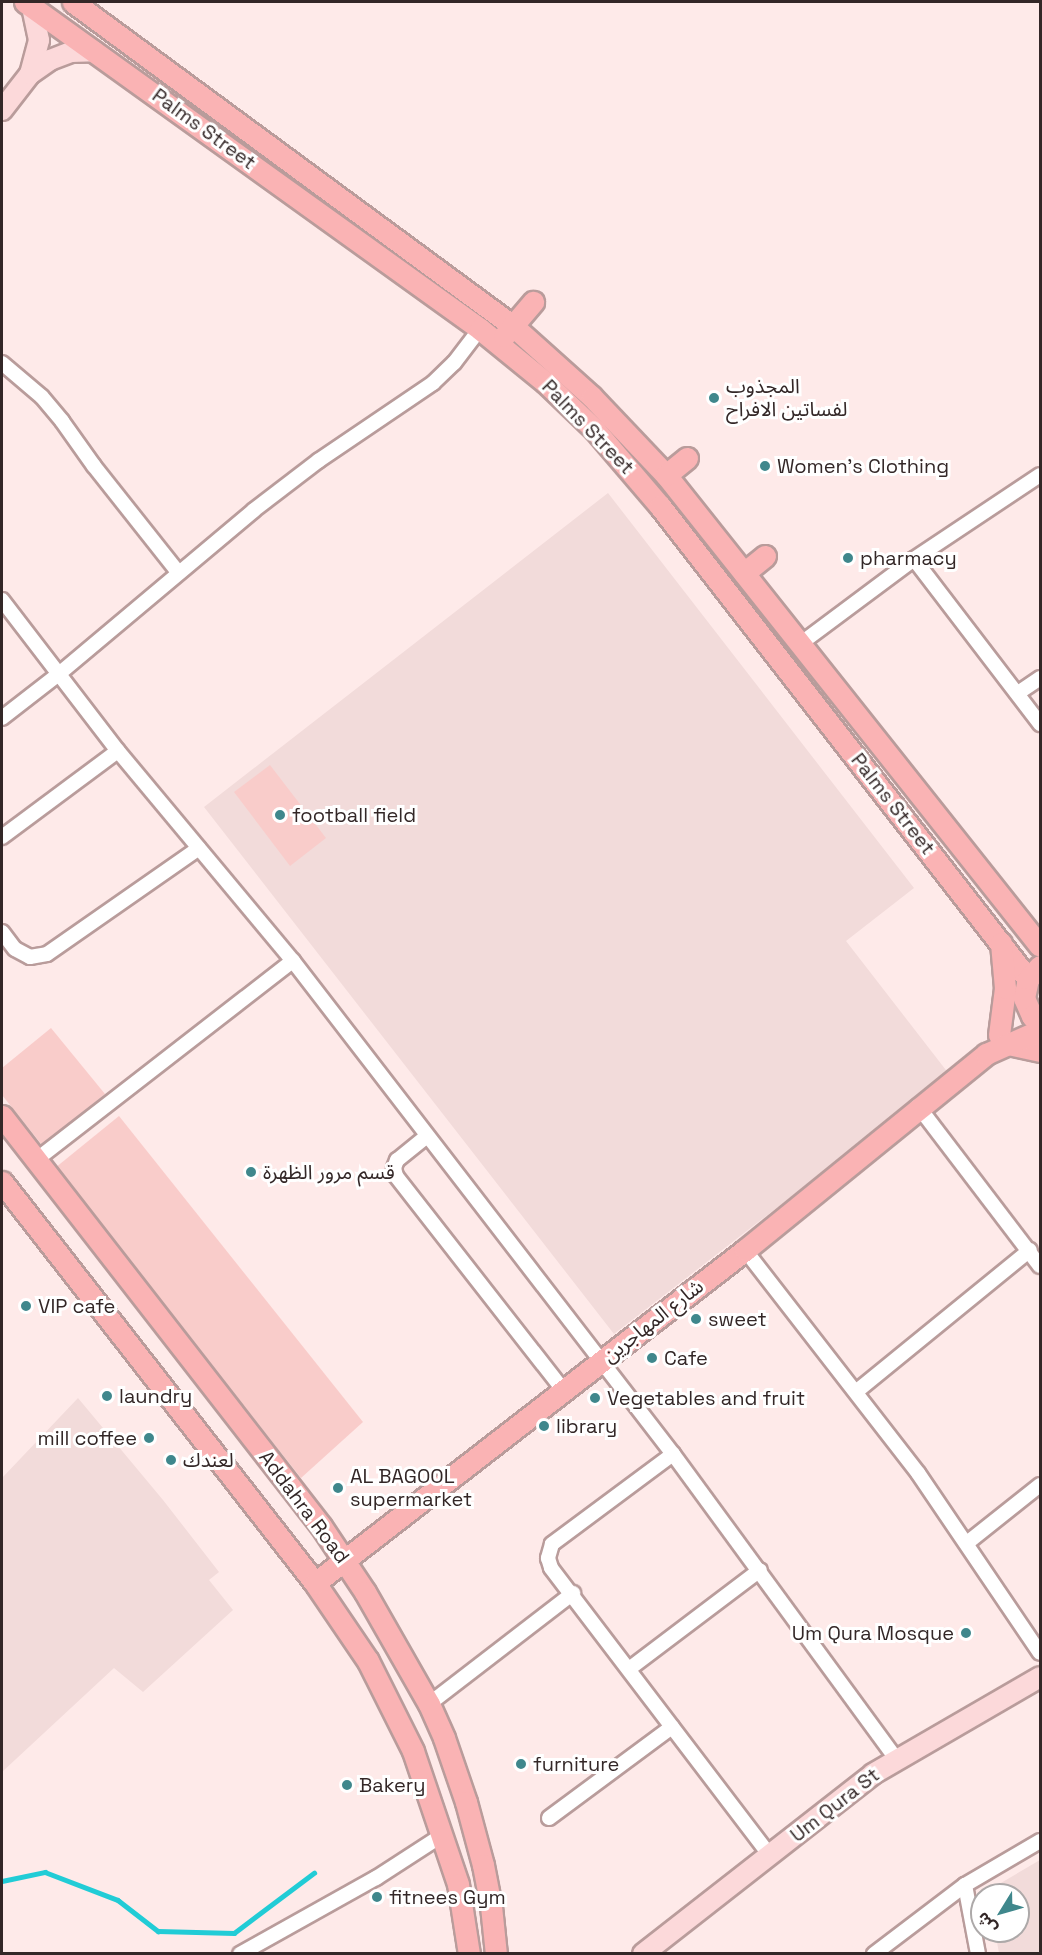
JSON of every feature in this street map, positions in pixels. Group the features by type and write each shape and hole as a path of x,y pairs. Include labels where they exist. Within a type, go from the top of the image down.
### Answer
{"main road":[{"name":"Palms Street","path":"73,2 513,326 592,397 666,475 1041,946"},
{"name":"Palms Street","path":"28,4 175,107 480,329 545,382 632,471 1031,981 1032,1016 1041,1023"},
{"path":"175,107 189,88"},
{"path":"498,344 533,302"},
{"path":"666,475 687,458"},
{"path":"744,573 765,556"},
{"path":"1013,913 1041,930"},
{"path":"1000,942 1005,988 1004,1040"},
{"name":"شارع المهاجرين","path":"315,1583 745,1250 918,1106 1004,1040 1031,981"},
{"path":"1004,1040 1041,1030"},
{"path":"1004,1040 1041,1051"},
{"name":"Addahra Road","path":"2,1116 344,1559 429,1704 466,1802 483,1865 491,1906 496,1953"},
{"name":"Addahra Road","path":"2,1182 315,1583 368,1661 413,1751 458,1884 469,1953"}],"street":[{"path":"28,4 39,40 30,74"},
{"path":"2,110 30,74 60,55 94,51"},
{"path":"2,718 60,673 178,572 318,461 433,382 459,358 480,329"},
{"path":"2,363 42,398 62,421 94,466 178,572"},
{"path":"800,644 914,559 1041,475"},
{"path":"914,559 1041,724"},
{"path":"2,603 60,673 118,751 292,961 673,1454 896,1759"},
{"path":"1018,693 1041,678"},
{"path":"2,837 118,751"},
{"path":"2,932 15,949 30,957 47,954 199,848"},
{"path":"36,1160 292,961"},
{"path":"918,1106 1041,1266"},
{"path":"427,1136 397,1160 396,1176 563,1390"},
{"path":"745,1250 857,1391 967,1544 1041,1653"},
{"path":"857,1391 1030,1250"},
{"path":"673,1454 552,1544 548,1553 549,1563 770,1855"},
{"path":"967,1544 1041,1485"},
{"path":"629,1669 760,1570"},
{"path":"429,1704 573,1593"},
{"name":"Um Qura St","path":"643,1953 896,1759 1041,1677"},
{"path":"549,1818 672,1727"},
{"path":"240,1953 376,1878 441,1836"},
{"path":"874,1953 965,1886 1041,1841"},
{"path":"965,1886 978,1953"}],"shaded area":[{"path":"608,493 914,888 846,941 949,1074 614,1334 204,807"},
{"name":"football field","path":"270,765 326,838 290,866 234,792"},
{"path":"51,1028 105,1094 42,1145 2,1095 2,1068"},
{"path":"119,1116 363,1422 301,1478 55,1168"},
{"path":"78,1398 163,1500 219,1572 209,1580 233,1610 143,1692 114,1668 2,1772 2,1478"},
{"path":"1040,1860 1040,1953 999,1953 997,1943 1030,1943 1030,1883 1001,1883"}],"waterway":[{"path":"2,1881 45,1872 118,1900 158,1931 234,1933 314,1873"}],"place":[{"name":"المجذوب لفساتين الافراح","path":"714,398"},
{"name":"Women's Clothing","path":"765,466"},
{"name":"pharmacy","path":"848,558"},
{"name":"football field","path":"280,815"},
{"name":"قسم مرور الظهرة","path":"251,1172"},
{"name":"VIP cafe","path":"26,1306"},
{"name":"sweet","path":"696,1319"},
{"name":"Cafe","path":"652,1358"},
{"name":"laundry","path":"107,1396"},
{"name":"Vegetables and fruit","path":"595,1398"},
{"name":"library","path":"544,1426"},
{"name":"mill coffee","path":"149,1438"},
{"name":"لعندك","path":"171,1460"},
{"name":"AL BAGOOL supermarket","path":"338,1488"},
{"name":"Um Qura Mosque","path":"966,1633"},
{"name":"furniture","path":"521,1764"},
{"name":"Bakery","path":"347,1785"},
{"name":"fitnees Gym","path":"377,1897"}]}
